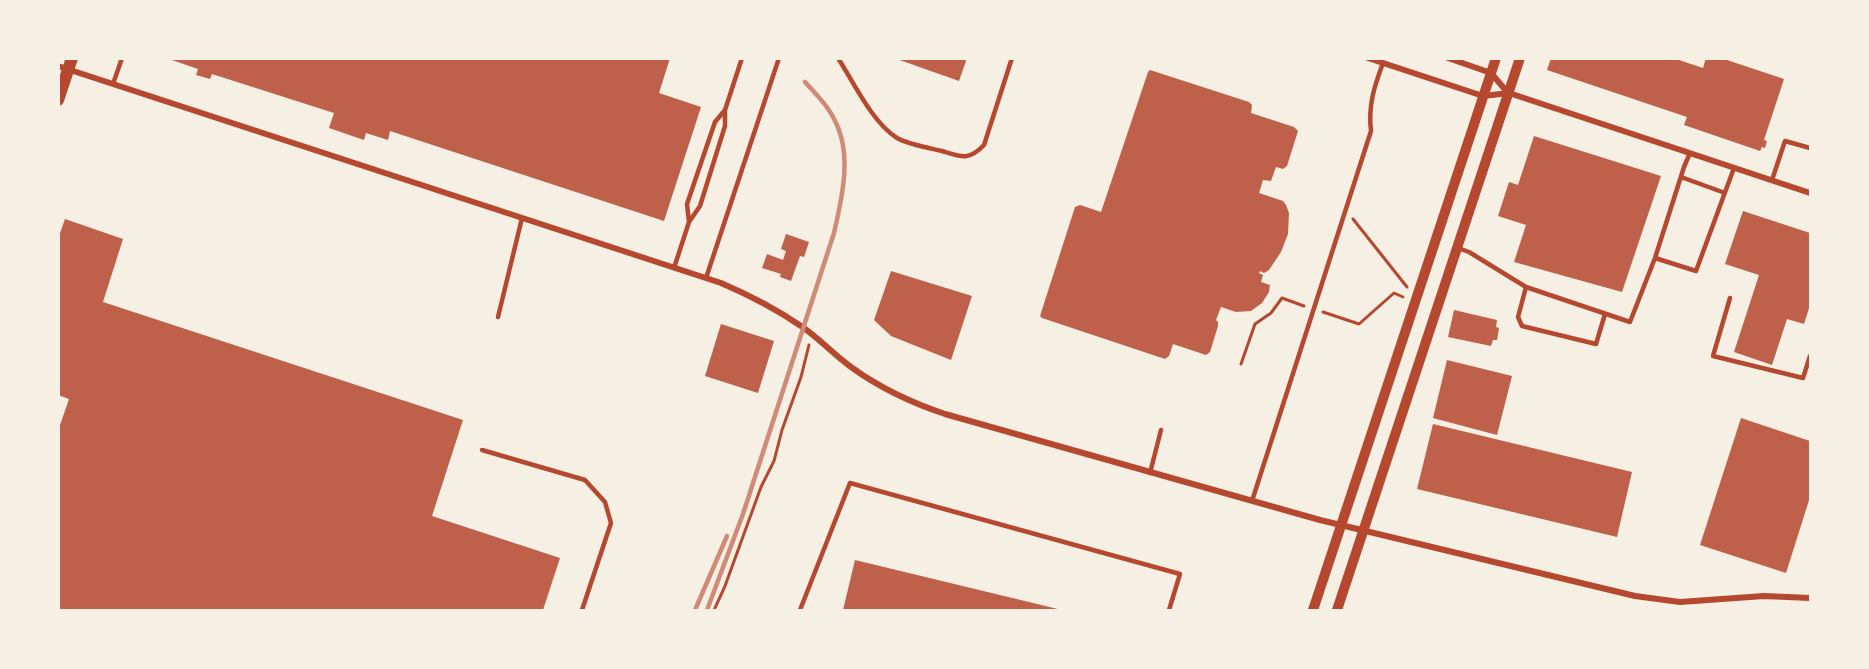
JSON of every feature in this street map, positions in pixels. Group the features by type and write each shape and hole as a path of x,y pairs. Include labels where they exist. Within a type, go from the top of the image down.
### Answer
{"main road":[{"path":"58,100 66,65"}],"street":[{"path":"1368,58 1483,96 1509,93 1810,193"},
{"path":"1448,58 1491,73 1509,93"},
{"path":"1313,610 1496,58"},
{"path":"1337,610 1520,58"},
{"path":"66,65 113,84 706,278 742,292 796,323 851,368 884,388 925,408 1340,525 1635,596 1680,602 1764,596 1810,598"}],"lane":[{"path":"113,84 122,58"},
{"path":"674,268 689,222 700,206 725,126 725,110 742,58"},
{"path":"706,278 779,58"},
{"path":"838,58 881,124 898,139 964,158 978,152 984,145 1012,58"},
{"path":"1252,501 1371,131 1372,95 1383,63"},
{"path":"689,222 687,204 715,122 725,110"},
{"path":"1772,180 1785,141 1810,148"},
{"path":"1458,248 1469,252 1526,287 1630,322 1655,258 1690,153"},
{"path":"1655,258 1696,271 1734,168"},
{"path":"1681,177 1725,192"},
{"path":"498,318 522,218"},
{"path":"1526,287 1518,317 1522,326 1596,344 1605,314"},
{"path":"1730,298 1713,356 1803,378 1810,356"},
{"path":"1150,473 1161,430"},
{"path":"482,450 585,480 605,502 611,523 582,610"},
{"path":"800,610 850,483 1180,574 1169,610"}],"path":[{"path":"1353,219 1407,287"},
{"path":"1323,312 1359,324 1394,293 1405,297"},
{"path":"1241,364 1255,324 1270,313 1281,298 1304,306"},
{"path":"714,610 761,487 774,461 812,335"}],"building":[{"path":"166,58 670,58 659,93 701,107 664,221 390,131 388,140 366,133 364,140 329,128 334,113 212,74 210,79 196,75 198,69"},
{"path":"894,58 967,58 959,81"},
{"path":"1551,58 1673,58 1703,68 1706,58 1721,58 1784,79 1764,140 1767,141 1765,148 1762,147 1760,151 1684,125 1687,117 1547,70"},
{"path":"1150,70 1249,102 1252,105 1251,113 1294,127 1298,131 1287,166 1283,169 1276,167 1271,181 1263,180 1259,193 1283,201 1289,213 1288,234 1281,252 1269,270 1259,273 1263,275 1261,282 1270,285 1269,292 1262,303 1251,311 1236,312 1221,307 1210,352 1206,355 1173,344 1169,356 1165,359 1040,316 1075,207 1080,205 1101,212"},
{"path":"1534,136 1661,176 1622,292 1514,262 1526,225 1498,216 1509,182 1518,185"},
{"path":"1743,211 1810,233 1810,305 1804,324 1787,319 1772,365 1734,352 1759,275 1725,264"},
{"path":"65,219 123,239 103,302 463,420 432,516 560,558 543,610 58,610 58,431 69,399 58,395 58,239"},
{"path":"786,234 809,242 804,257 800,256 791,281 780,277 781,274 762,268 767,254 783,260 786,251 781,249"},
{"path":"891,271 972,296 951,360 891,336 874,320"},
{"path":"1454,310 1497,320 1496,327 1499,328 1497,340 1493,340 1491,346 1448,337"},
{"path":"721,324 774,341 758,393 705,376"},
{"path":"1447,360 1512,376 1497,435 1433,418"},
{"path":"1741,418 1810,441 1810,497 1786,573 1700,545"},
{"path":"1433,424 1632,472 1617,537 1417,489"},
{"path":"855,560 1062,610 843,610"}],"railway":[{"path":"707,610 743,514 834,233 840,206 845,163 841,136 830,112 805,82"},
{"path":"695,610 727,536"}]}
